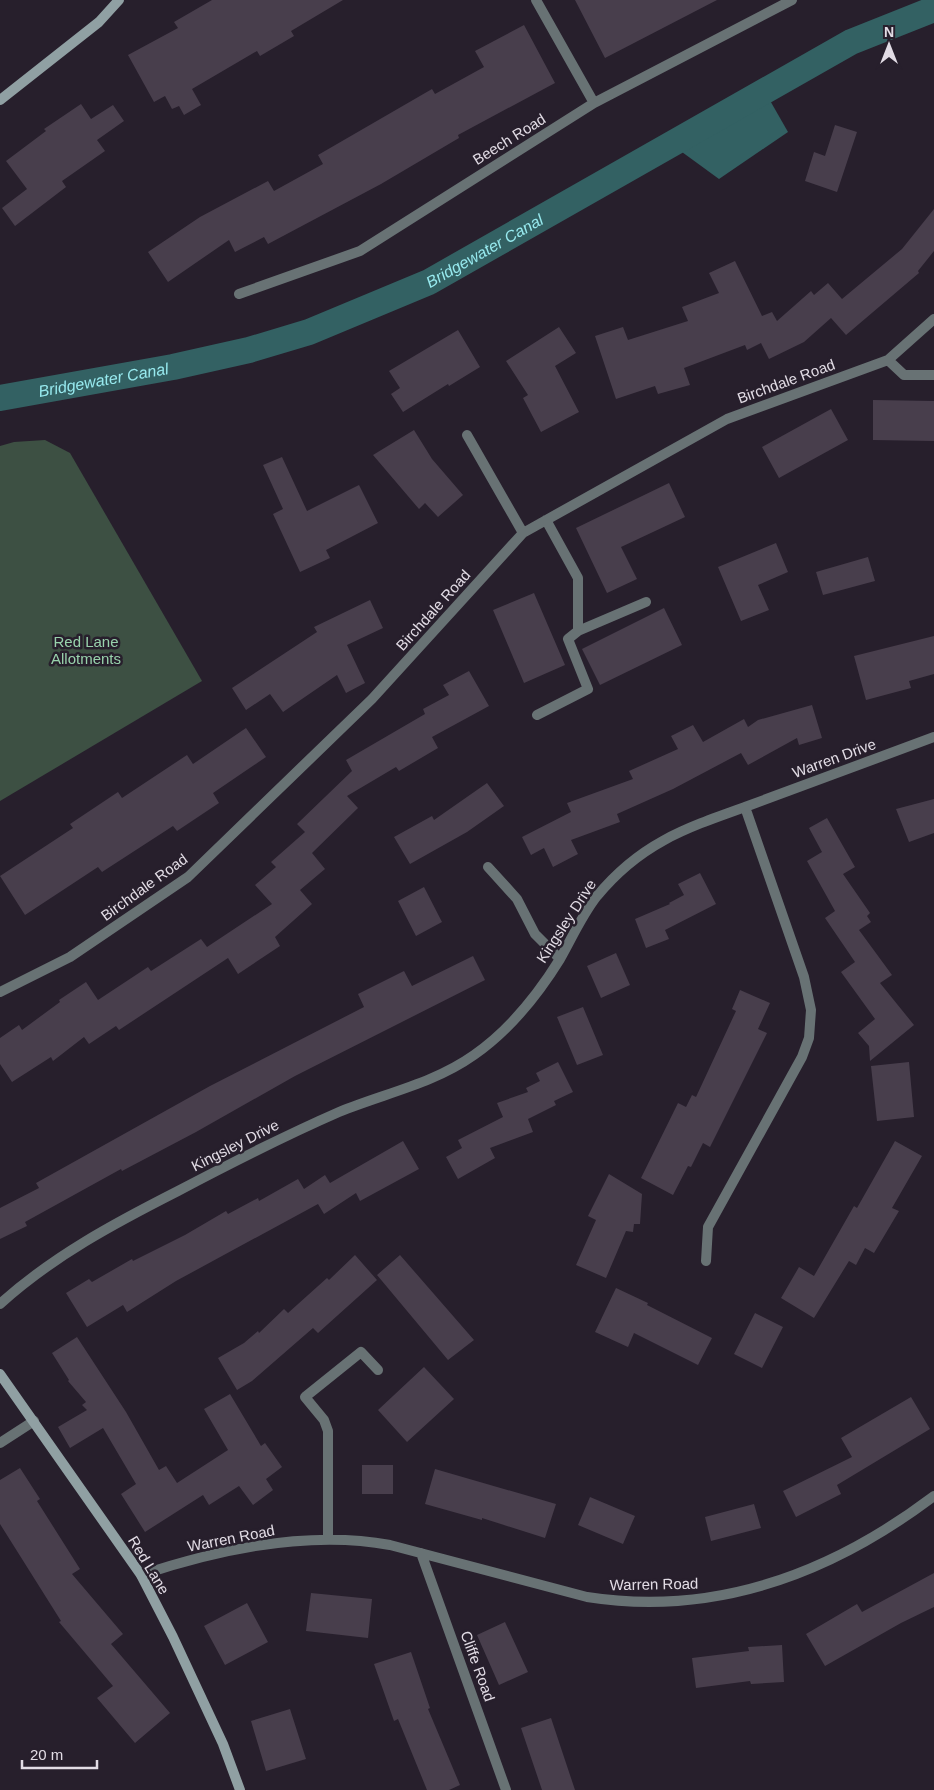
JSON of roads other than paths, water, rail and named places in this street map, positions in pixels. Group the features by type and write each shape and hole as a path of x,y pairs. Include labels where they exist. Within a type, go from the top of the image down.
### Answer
{"street":[{"path":"0,100 99,22 119,0"},
{"path":"536,0 594,103"},
{"name":"Beech Road","path":"239,294 360,251 594,103 792,0"},
{"name":"Birchdale Road","path":"0,992 70,957 188,877 372,700 523,533 727,419 888,360 934,319"},
{"path":"888,360 904,375 934,375"},
{"path":"467,435 523,533"},
{"path":"546,520 578,578 578,631"},
{"path":"537,715 588,689 568,639 578,631 646,602"},
{"name":"Warren Drive","path":"745,807 934,737"},
{"path":"706,1261 708,1227 802,1057 811,1024 809,994 804,977 745,807"},
{"name":"Kingsley Drive","path":"0,1304 23,1283 69,1250 221,1168 365,1101 423,1083 450,1071 496,1038 519,1016 560,959 597,897 624,868 654,845 680,830 745,807"},
{"path":"488,868 517,899 535,934 560,959"},
{"path":"328,1538 328,1431 324,1420 305,1397 361,1352 378,1370"},
{"name":"Red Lane","path":"0,1374 141,1576 173,1637 223,1744 240,1790"},
{"path":"0,1443 34,1421"},
{"name":"Warren Road","path":"141,1576 169,1566 222,1553 272,1544 328,1538 361,1540 421,1552 587,1597 617,1602 703,1599 751,1590 799,1574 883,1531 934,1496"},
{"name":"Cliffe Road","path":"421,1552 506,1790"}],"waterway":[{"name":"Bridgewater Canal","path":"0,398 173,367 249,350 309,332 429,282 851,42 934,9"}],"park label":[{"name":"Red Lane Allotments","path":"86,650"}]}
